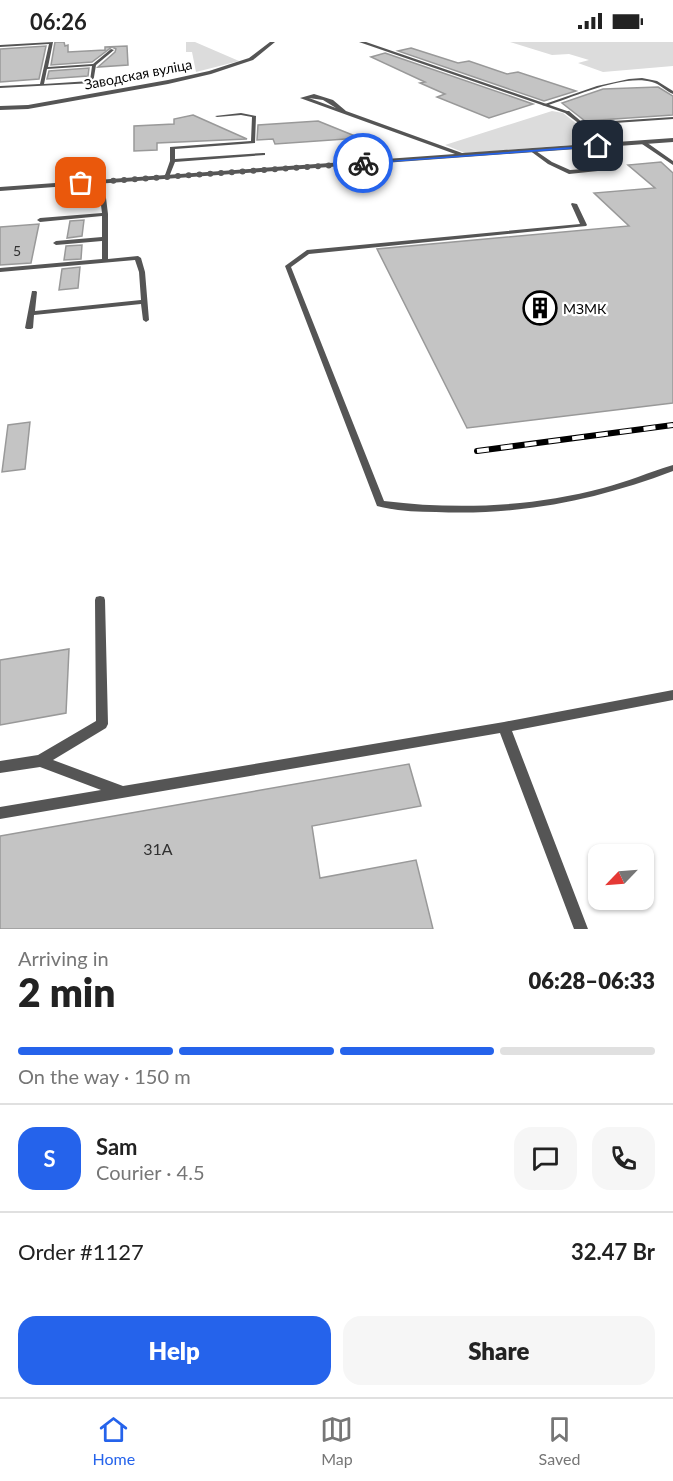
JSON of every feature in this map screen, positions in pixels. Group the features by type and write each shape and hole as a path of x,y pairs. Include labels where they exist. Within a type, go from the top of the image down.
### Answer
{"street":[{"name":"Заводская вуліца","path":"0,108 28,107 211,72 251,59 273,42"},
{"path":"361,42 567,112"},
{"path":"344,112 339,106 320,96 310,95 303,98 465,155"},
{"path":"0,189 673,140"}],"lane":[{"path":"0,46 51,43 42,85"},
{"path":"45,68 94,65 112,50"},
{"path":"0,87 92,82 94,65"},
{"path":"544,105 589,89 639,79 654,81 673,93"},
{"path":"567,112 609,145"},
{"path":"166,177 173,160 172,148 253,142 254,116 241,114 217,116"},
{"path":"582,124 673,118"},
{"path":"644,143 673,163"},
{"path":"531,150 569,172 615,168 617,158 598,146"},
{"path":"173,160 262,154"},
{"path":"102,182 105,261"},
{"path":"574,204 584,225 307,252 288,266 380,504 424,511 550,504 636,483 673,468"},
{"path":"40,220 105,214"},
{"path":"56,243 104,239"},
{"path":"0,281 1,270 138,258 142,272 146,320"},
{"path":"28,328 34,292"},
{"path":"31,313 144,302"},
{"path":"0,766 40,761 102,724 100,600"},
{"path":"0,813 504,727 673,695"},
{"path":"504,727 581,929"},
{"path":"40,761 123,792"}],"shaded area":[{"path":"186,42 195,42 239,61 196,72 192,52 186,52"},
{"path":"510,42 673,42 673,66 603,72 578,63 589,60 569,54 552,55"},
{"path":"552,111 563,113 597,140 585,144 465,153 445,145"}],"building":[{"path":"55,42 64,42 65,46 68,45 68,52 105,50 105,47 127,46 128,65 98,67 115,52 116,49 112,47 92,62 51,65"},
{"path":"46,46 39,79 0,82 0,49"},
{"path":"411,48 458,63 469,61 507,74 518,72 576,91 544,101 398,51"},
{"path":"385,53 533,104 489,118 437,97 445,94 371,57"},
{"path":"89,68 88,76 47,79 49,71"},
{"path":"658,87 673,96 673,115 585,121 562,103 603,89"},
{"path":"193,115 247,139 157,143 157,150 134,151 134,126 174,124 174,119"},
{"path":"318,121 360,138 275,144 273,139 257,140 258,125"},
{"name":"МЗМК","path":"661,162 673,173 673,403 467,428 377,249 629,226 594,193 655,188 628,165"},
{"path":"84,220 82,236 67,238 70,221"},
{"path":"39,224 31,263 0,265 0,227"},
{"path":"82,245 81,259 64,260 66,246"},
{"path":"80,267 78,288 59,290 62,269"},
{"path":"30,422 25,469 2,472 8,425"},
{"path":"69,649 66,713 0,725 0,660"},
{"path":"409,764 421,806 312,826 320,878 416,860 433,929 0,929 0,836"}],"railway":[{"path":"477,451 673,425"}],"way so far":[{"path":"81,183 363,163"}],"place":[{"name":"МЗМК","path":"540,308"}],"route":[{"path":"363,163 598,146"}]}
